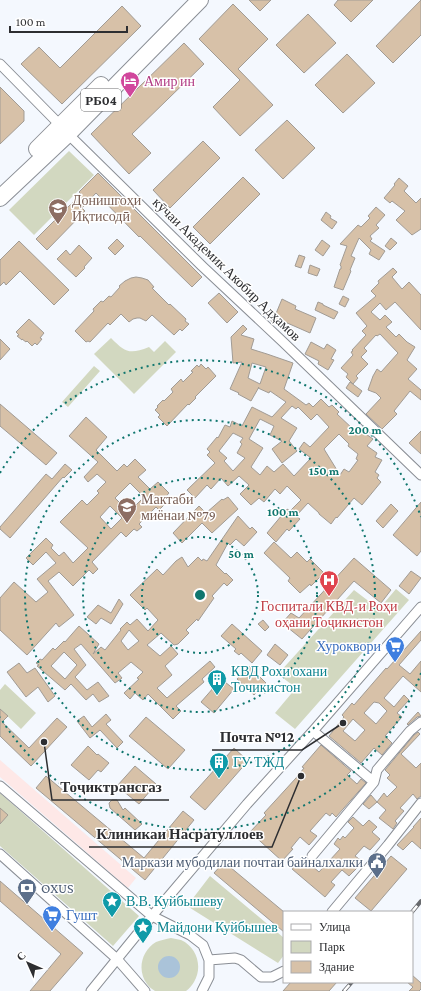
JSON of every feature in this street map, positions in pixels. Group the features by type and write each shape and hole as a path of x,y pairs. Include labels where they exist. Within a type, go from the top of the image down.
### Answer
{"highway":[{"name":"РБ04","path":"0,198 186,0"},
{"name":"РБ04","path":"0,185 64,130 200,0"}],"street":[{"name":"кӯчаи Академик Акобир Адҳамов","path":"0,64 64,130 202,266 284,342 421,475"},
{"path":"91,991 152,916 247,804 313,732 421,607"},
{"path":"312,856 374,782 377,770 410,731 421,722"},
{"path":"313,732 374,782"},
{"path":"0,786 152,916 190,935 202,945 209,960 209,977 202,991"},
{"path":"333,911 421,803"},
{"path":"0,854 117,959 145,991"},
{"path":"209,960 235,958 241,960 261,977 272,977 283,972"}],"shaded area":[{"path":"0,760 136,878 128,888 0,777"}],"green space":[{"path":"69,151 94,175 34,235 9,210"},
{"path":"111,338 128,351 137,351 149,347 154,352 165,341 176,352 134,394 94,354"},
{"path":"94,366 100,371 68,407 62,402"},
{"path":"396,589 409,600 295,729 275,713 296,688 278,674 354,590 379,609"},
{"path":"5,684 36,713 21,729 0,709 0,690"},
{"path":"0,793 139,916 113,946 0,846"},
{"path":"210,876 283,937 283,956 278,963 187,906"},
{"path":"171,938 187,943 195,952 198,964 197,976 186,991 155,991 144,979 141,967 142,962 151,946 156,942"}],"water":[{"path":"169,956 173,957 179,963 179,971 173,977 169,978 165,977 159,971 158,967 159,963 165,957"}],"building":[{"path":"249,0 271,0 260,11"},
{"path":"338,0 373,0 351,22 334,5"},
{"path":"421,0 421,35 393,63 376,46"},
{"path":"233,4 268,39 238,69 273,105 240,136 213,107 240,80 199,39"},
{"path":"122,6 141,26 62,104 21,64 39,47 60,68"},
{"path":"308,14 336,43 304,73 276,45"},
{"path":"184,43 204,64 132,134 151,153 129,174 91,134"},
{"path":"347,54 375,83 343,113 315,85"},
{"path":"0,87 24,111 24,121 0,144"},
{"path":"287,120 315,148 283,179 255,150"},
{"path":"203,141 220,158 170,208 153,190"},
{"path":"98,173 202,277 192,287 140,236 139,237 96,193 82,208 85,211 47,250 36,239 81,194 79,192"},
{"path":"243,177 260,194 210,244 193,227"},
{"path":"399,178 408,186 404,191 416,203 421,198 421,229 412,235 396,220 405,211 392,201 390,203 384,198"},
{"path":"376,207 385,215 376,225 379,228 370,236 372,239 370,241 385,251 379,260 369,254 371,250 359,238 351,256 355,258 343,290 334,287 341,269 340,265 347,246 340,244 358,225 361,227 370,218 368,216"},
{"path":"326,212 331,216 330,218 337,222 332,229 321,220"},
{"path":"391,238 397,243 390,250 385,246"},
{"path":"117,239 124,246 115,255 108,248"},
{"path":"322,240 330,246 323,256 315,250"},
{"path":"19,241 69,290 54,305 20,271 6,285 4,282 0,286 0,260"},
{"path":"79,245 92,258 76,277 57,259 66,250 70,255"},
{"path":"299,255 305,257 301,268 295,266"},
{"path":"310,265 320,269 317,276 308,273"},
{"path":"393,268 397,272 392,277 402,289 409,282 421,295 421,330 395,302 386,310 380,303 371,312 380,320 385,315 392,322 386,327 396,337 399,334 415,347 407,360 417,369 408,379 421,390 421,400 410,391 394,411 397,414 382,429 366,414 381,398 376,393 368,390 377,369 381,372 398,353 380,334 377,336 376,335 364,348 367,351 361,357 368,364 356,376 358,378 353,384 346,377 348,374 341,368 353,355 351,352 353,351 352,350 366,335 362,331 367,326 356,313 376,296 371,291 379,283 378,281"},
{"path":"136,277 148,280 154,287 152,288 186,319 185,321 189,324 182,331 180,329 174,335 152,315 146,321 137,318 129,322 121,314 110,325 108,323 90,342 86,342 75,331 94,311 93,309 101,301 103,302 109,296 111,297 120,287 119,286 125,281"},
{"path":"219,293 238,312 227,323 208,303"},
{"path":"343,296 349,299 345,307 339,304"},
{"path":"282,299 296,306 295,309 316,318 310,333 285,322 284,326 271,321 273,315 275,316"},
{"path":"318,302 338,312 334,319 315,310"},
{"path":"29,319 44,333 40,338 42,339 37,345 35,343 32,346 27,341 22,340 17,336 19,335 16,332"},
{"path":"243,325 247,329 241,335 254,339 251,349 293,363 284,389 306,405 309,403 313,407 321,399 329,407 332,405 339,412 337,414 354,430 357,426 373,439 367,446 377,453 375,457 382,460 375,472 379,475 377,478 381,482 362,505 354,498 331,524 308,503 296,516 300,519 289,531 287,529 276,542 267,533 287,509 290,511 301,500 287,486 280,494 275,489 264,502 259,498 251,505 240,494 249,485 239,476 228,486 221,478 211,489 207,485 195,498 187,490 215,463 207,455 210,452 207,449 217,437 218,438 225,425 230,427 232,421 242,426 252,407 272,417 286,402 270,391 269,393 258,388 251,401 230,389 242,362 233,363 231,337","holes":["252,363 266,367 260,384 248,378","292,406 296,409 298,407 311,420 317,414 329,427 310,447 304,442 299,449 311,458 294,476 283,464 274,472 267,466 260,475 251,467 263,448 249,439 260,419 274,426 270,435 282,441 272,449 282,463 297,451 289,441 297,428 281,418","233,433 243,438 240,442 242,444 237,453 245,458 233,471 224,461 227,458 219,451","339,434 349,444 348,446 358,454 356,459 358,460 349,472 344,469 340,475 324,449"]},
{"path":"0,339 10,349 0,360"},
{"path":"311,342 324,349 327,344 336,350 331,359 334,360 328,370 318,364 319,361 305,354"},
{"path":"201,364 206,369 208,367 216,376 167,426 158,417 160,415 155,410 158,407 157,406 173,392 171,389 181,379 183,382 193,372 191,371 197,365 199,367"},
{"path":"350,382 362,391 358,397 346,388"},
{"path":"0,404 57,453 46,465 0,426"},
{"path":"86,417 107,437 96,450 117,471 124,464 127,467 135,459 146,470 138,477 150,489 158,482 169,493 161,502 164,505 159,510 156,507 139,524 142,527 137,531 134,529 126,537 121,532 92,562 98,569 93,574 89,570 73,586 59,572 48,581 74,615 59,627 56,623 27,655 0,630 0,598 14,582 36,602 48,592 37,579 56,563 46,552 33,565 26,558 46,538 53,545 51,548 59,556 64,552 73,563 88,548 60,522 82,500 87,505 99,493 97,491 106,482 97,474 88,482 84,477 98,462 69,436","holes":["130,483 144,497 129,512 115,498","110,506 122,518 111,529 100,517"]},
{"path":"421,431 421,454 409,443"},
{"path":"65,464 72,470 64,478 63,477 10,538 0,529 0,527 46,474 52,479"},
{"path":"228,497 238,509 212,533 202,523 182,543 173,533 199,506 206,513 222,499 223,500"},
{"path":"421,502 421,551 417,556 393,535"},
{"path":"391,504 398,511 383,528 376,521"},
{"path":"238,516 250,529 252,527 257,532 244,546 236,539 230,545 228,543 216,565 233,580 227,586 224,583 212,596 214,598 198,621 197,619 186,630 189,633 178,644 174,645 161,633 147,645 160,656 171,646 178,654 165,666 172,675 157,688 167,698 210,661 215,667 202,679 204,682 176,706 181,711 173,719 148,694 143,700 135,693 130,699 124,693 139,679 137,678 143,672 131,662 118,673 122,678 115,683 81,644 74,649 86,665 75,677 87,690 98,682 109,696 99,702 93,694 86,700 71,684 65,690 37,666 39,665 36,663 40,659 42,660 53,648 55,650 64,641 65,642 79,626 99,644 93,654 101,647 105,650 127,622 130,625 137,619 148,631 158,620 147,608 145,610 130,595 157,569 163,575 176,561 182,557 188,567 198,557 202,561 203,559 207,561","holes":["129,630 139,641 128,650 121,641","64,652 77,665 65,679 51,666"]},
{"path":"274,542 291,558 297,552 307,562 310,559 324,573 311,586 310,584 300,593 288,581 290,578 264,553"},
{"name":"Госпитали КВД-и Роҳи оҳани Тоҷикистон","path":"354,558 391,590 381,603 354,581 302,639 282,623 291,613 299,618"},
{"path":"411,571 421,578 409,594 399,586"},
{"path":"119,599 123,604 111,624 101,618 96,624 87,617 98,605 111,613"},
{"path":"263,620 269,627 265,631 258,624"},
{"path":"232,624 262,651 252,663 241,653 239,655 234,651 236,649 221,636"},
{"path":"421,631 421,640 399,665 410,674 421,661 421,692 403,676 384,698 394,707 404,695 409,700 397,713 402,717 385,736 392,743 382,755 374,748 361,763 329,736 344,717 342,715 352,703 354,705 386,668 387,669","holes":["374,702 379,703 387,711 376,724 364,713","353,719 365,730 355,741 343,731"]},
{"path":"275,644 288,655 280,665 267,655"},
{"path":"19,663 27,673 35,668 55,696 48,702 38,687 26,697 7,672"},
{"path":"249,666 266,683 254,695 237,679"},
{"name":"КВД Рохи охани Точикистон","path":"221,679 234,689 214,713 201,702"},
{"path":"0,709 8,716 2,722 29,748 57,718 67,727 31,766 0,736"},
{"path":"418,712 421,716 417,717 408,725 407,724"},
{"path":"106,714 111,720 106,724 123,742 117,748 100,730 90,738 77,721 84,716 92,727"},
{"path":"146,717 185,750 168,769 129,736"},
{"path":"418,732 420,734 401,754 416,768 421,763 421,796 417,799 413,794 400,808 404,811 395,821 397,823 393,829 379,818 386,810 377,802 384,793 387,797 397,787 387,778 390,775 385,770"},
{"path":"321,745 351,771 347,775 357,784 361,779 366,783 336,817 332,813 330,816 326,813 310,831 317,836 309,845 300,837 291,848 293,849 282,861 250,832 266,815 264,813 296,778 304,768 302,767"},
{"path":"88,746 97,755 98,754 109,763 101,772 98,770 89,780 71,765"},
{"name":"ГУ ТЖД","path":"234,748 248,761 205,810 190,797"},
{"path":"135,766 156,784 139,804 117,786"},
{"path":"46,776 144,858 183,811 194,820 145,880 36,788"},
{"path":"371,795 377,802 369,809 363,804"},
{"path":"112,800 117,800 123,810 125,808 142,824 135,830 110,808 109,803"},
{"path":"0,808 8,815 0,824"},
{"path":"353,817 363,826 369,820 377,827 372,832 380,839 370,850 364,846 355,856 362,861 356,869 349,876 342,870 331,882 335,885 325,897 292,869 302,857 319,872 340,849 334,844 338,838 340,840 343,836 345,838 354,828 348,822"},
{"path":"421,818 421,849 412,841 403,850 397,845"},
{"path":"391,856 407,869 371,911 355,898"},
{"path":"224,862 283,911 283,931 214,873"},
{"path":"0,881 83,953 50,991 30,991 61,954 0,901"},
{"path":"413,976 421,983 421,989 419,991 409,991 413,987 408,983 413,983"},
{"path":"290,983 336,983 329,991 283,991"}],"railway":[{"path":"413,911 421,901"},
{"path":"344,991 351,983"}],"place":[{"name":"Амир ин","path":"130,98"},
{"name":"Донишгоҳи Иқтисодӣ","path":"58,225"},
{"name":"Мактаби миёнаи №79","path":"127,524"},
{"name":"Госпитали КВД-и Роҳи оҳани Тоҷикистон","path":"329,597"},
{"name":"Хуроквори","path":"395,663"},
{"name":"КВД Рохи охани Точикистон","path":"217,696"},
{"name":"Почта №12","path":"343,723"},
{"name":"Тоҷиктрансгаз","path":"44,742"},
{"name":"Клиникаи Насратуллоев","path":"301,776"},
{"name":"ГУ ТЖД","path":"219,779"},
{"name":"Маркази мубодилаи почтаи байналхалки","path":"377,879"},
{"name":"OXUS","path":"27,905"},
{"name":"В.В. Куйбышеву","path":"112,918"},
{"name":"Гушт","path":"52,932"},
{"name":"Майдони Куйбышев","path":"143,944"}]}
